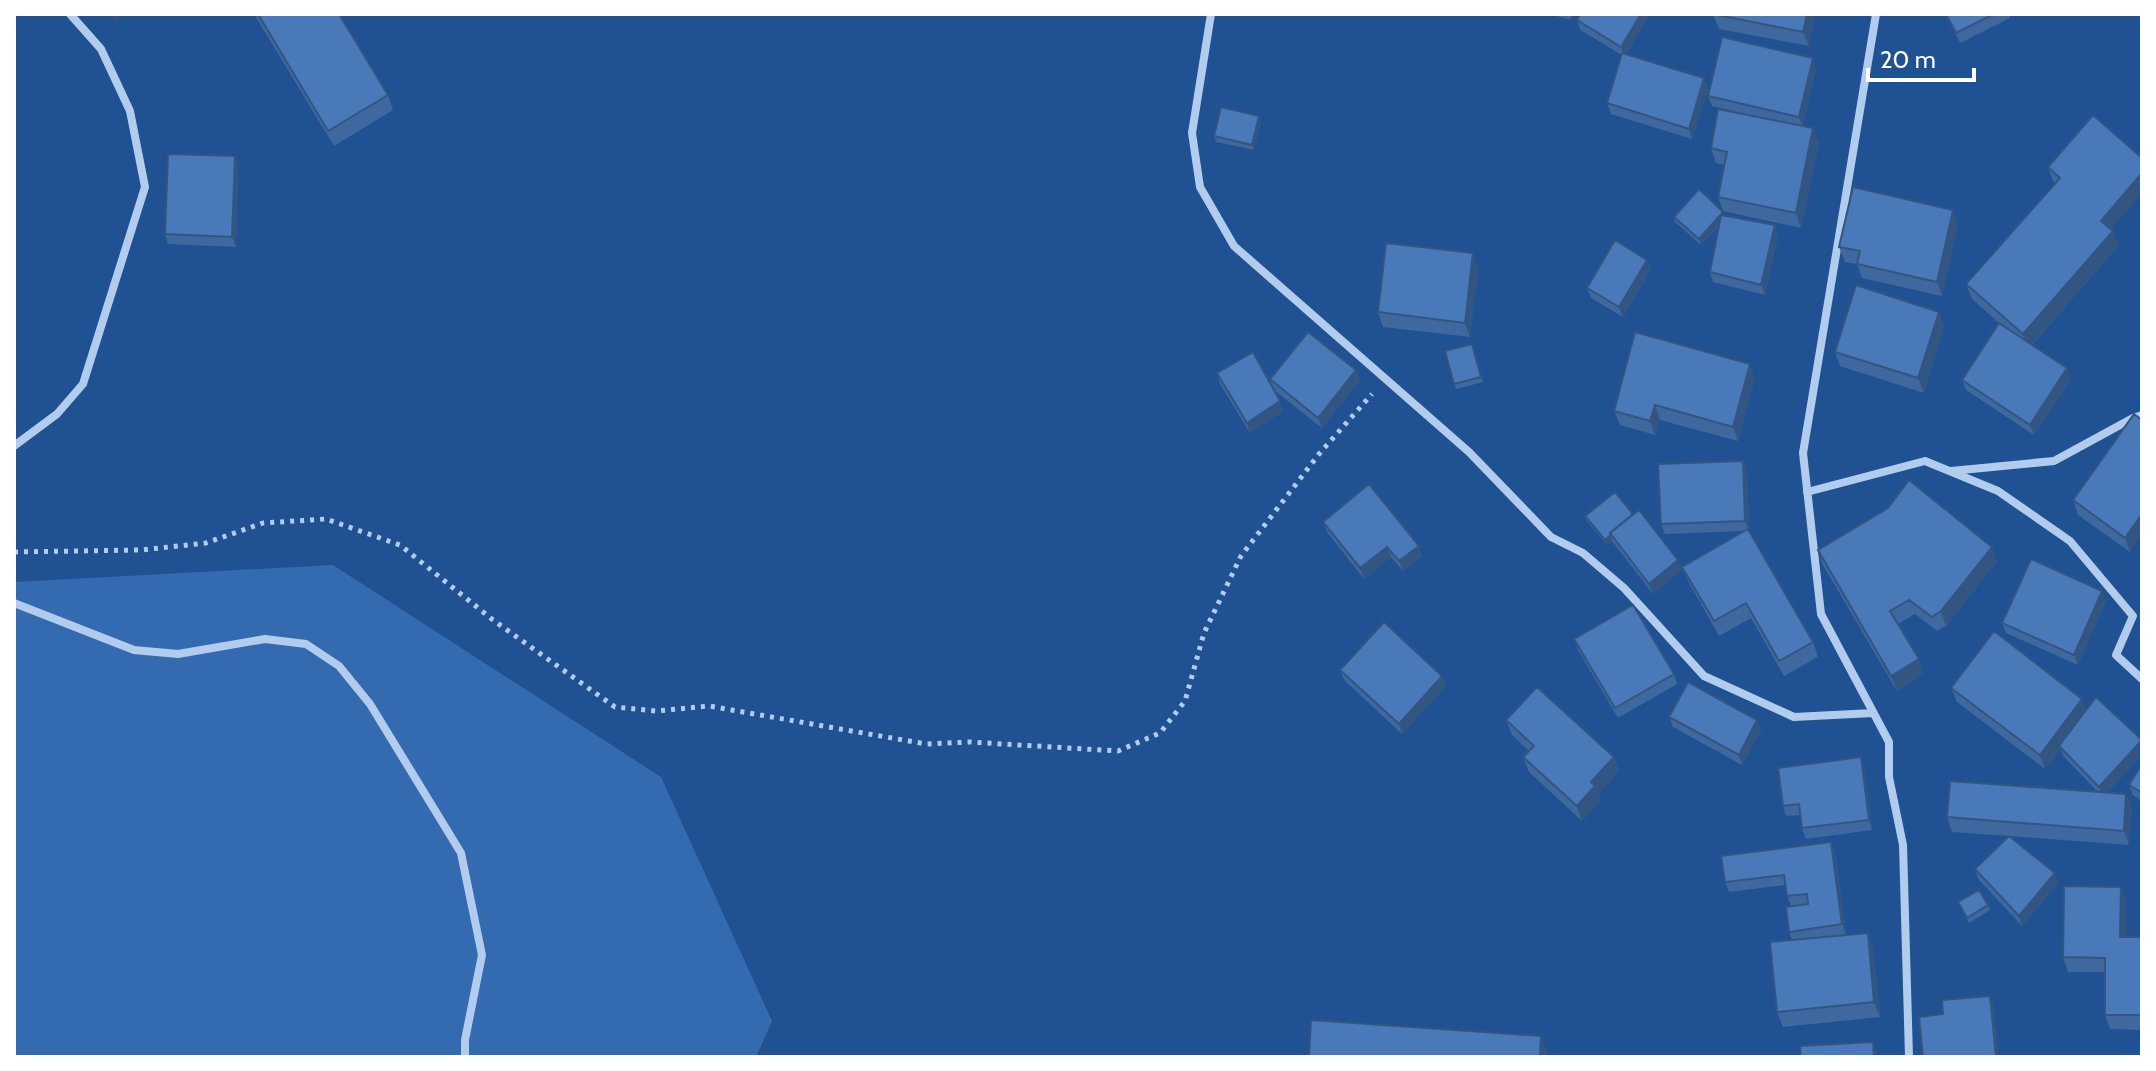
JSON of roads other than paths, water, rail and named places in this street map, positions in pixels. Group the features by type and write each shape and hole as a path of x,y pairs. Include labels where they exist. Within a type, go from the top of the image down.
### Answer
{"street":[{"path":"14,446 57,414 83,384 145,187 130,111 101,49 70,14"},
{"path":"1211,14 1192,133 1200,187 1234,246 1469,452 1551,537 1583,553 1624,588 1704,676 1794,717 1873,713"},
{"path":"1876,14 1803,453 1821,614 1889,742 1889,777 1903,845 1909,1057"},
{"path":"1949,471 2054,461 2142,415"},
{"path":"1807,492 1925,461 1998,491 2070,541 2133,616 2116,655 2142,679"},
{"path":"14,603 134,650 178,654 265,639 306,644 339,666 370,704 461,853 482,955 465,1040 465,1057"}]}
